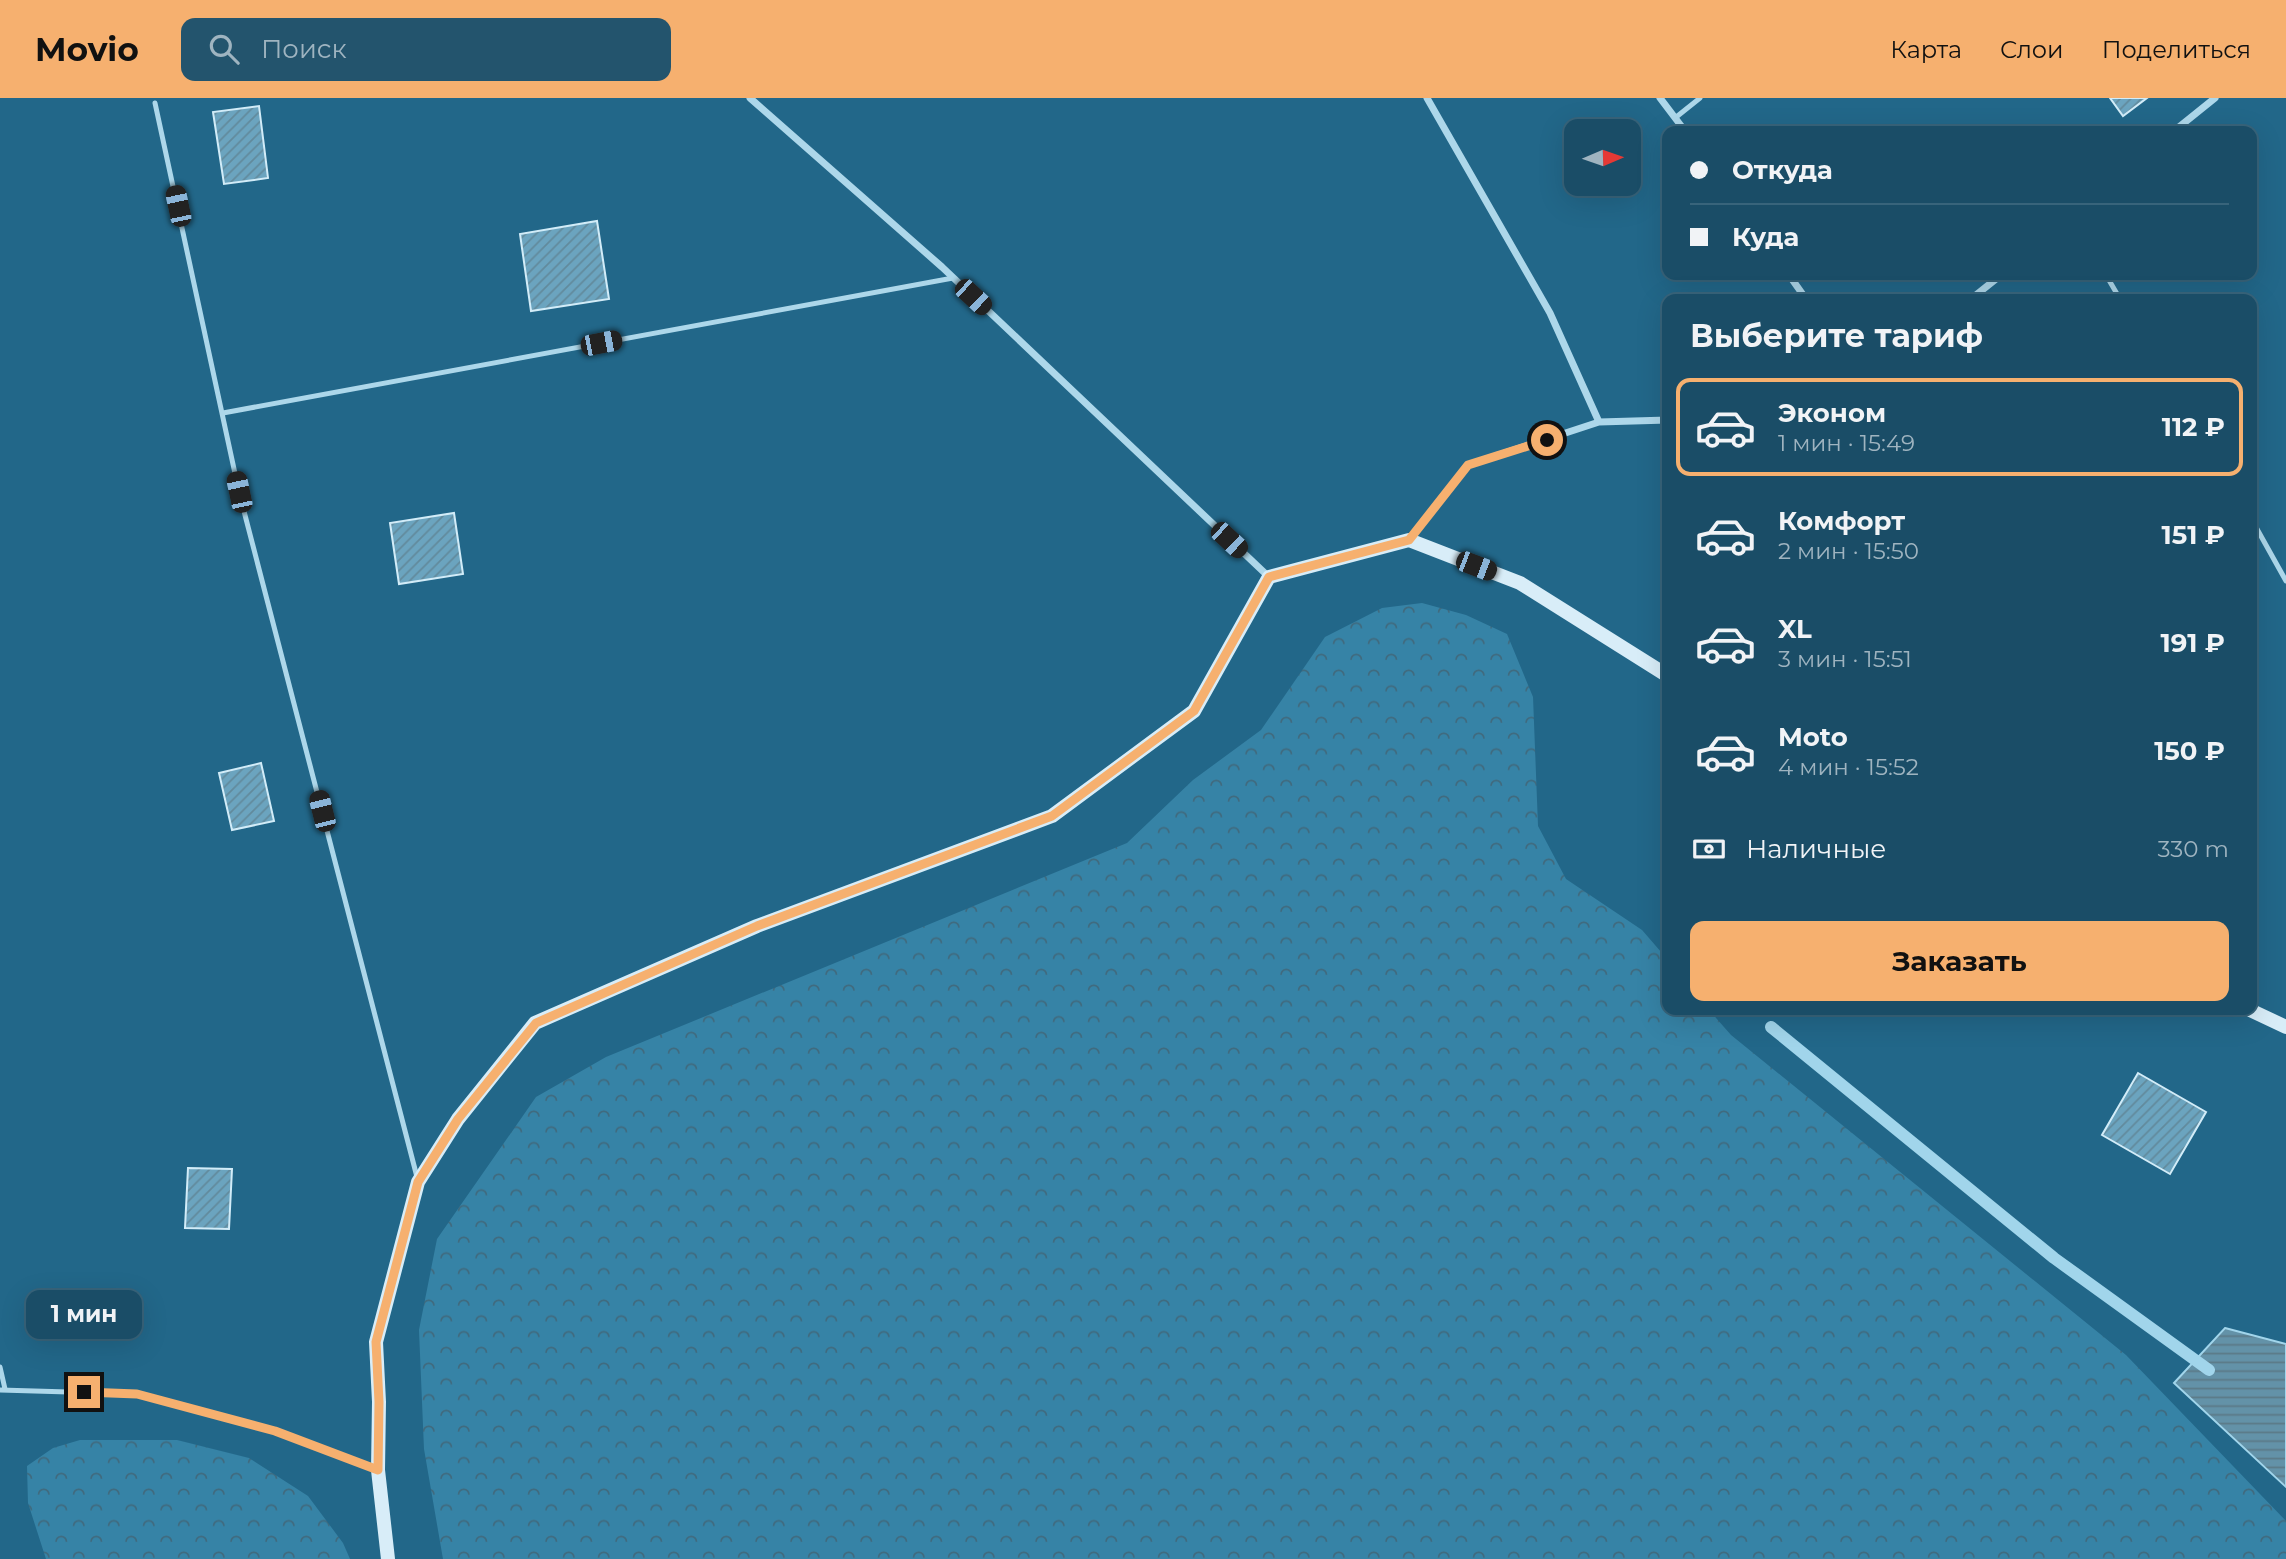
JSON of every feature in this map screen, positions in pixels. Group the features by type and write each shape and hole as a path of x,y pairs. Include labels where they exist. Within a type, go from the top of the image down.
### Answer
{"main road":[{"path":"388,1559 378,1470 376,1342 418,1182 458,1119 536,1023 757,926 1052,816 1194,711 1269,577 1409,540 1520,583 1662,672"},
{"path":"2257,1013 2286,1027"}],"street":[{"path":"750,98 953,278 1269,577"},
{"path":"1427,98 1550,313 1599,422"},
{"path":"1660,98 1681,126"},
{"path":"2180,126 2215,98"},
{"path":"1977,294 1995,280"},
{"path":"1409,540 1468,465 1599,422 1662,419"}],"lane":[{"path":"1675,118 1700,98"},
{"path":"155,103 239,492 418,1182"},
{"path":"223,414 953,278"},
{"path":"2257,529 2286,581"},
{"path":"0,1367 2,1389 137,1394 275,1431 378,1470"}],"green space":[{"path":"1422,603 1466,615 1507,634 1533,697 1538,826 1566,879 1642,930 1662,953 1662,1015 1713,1015 1731,1035 2126,1355 2286,1521 2286,1559 443,1559 424,1449 419,1330 437,1239 536,1097 606,1057 1127,843 1193,780 1261,730 1325,637 1382,608"},
{"path":"80,1440 177,1440 249,1458 308,1496 343,1543 350,1559 46,1559 28,1503 27,1466 53,1448"}],"shaded area":[{"path":"2225,1328 2286,1344 2286,1487 2174,1383"}],"building":[{"path":"2110,98 2147,98 2123,116"},
{"path":"259,106 268,178 224,184 213,112"},
{"path":"597,221 609,299 531,311 520,234"},
{"path":"454,513 463,574 399,584 390,523"},
{"path":"261,763 274,821 232,830 219,773"},
{"path":"2138,1073 2206,1112 2170,1174 2102,1135"},
{"path":"188,1168 232,1169 229,1229 185,1228"}],"waterway":[{"path":"1771,1027 2054,1258 2209,1370"}],"route":[{"path":"84,1392 137,1394 275,1431 378,1470 376,1342 418,1182 458,1119 536,1023 757,926 1052,816 1194,711 1269,577 1409,540 1468,465 1547,440"}]}
